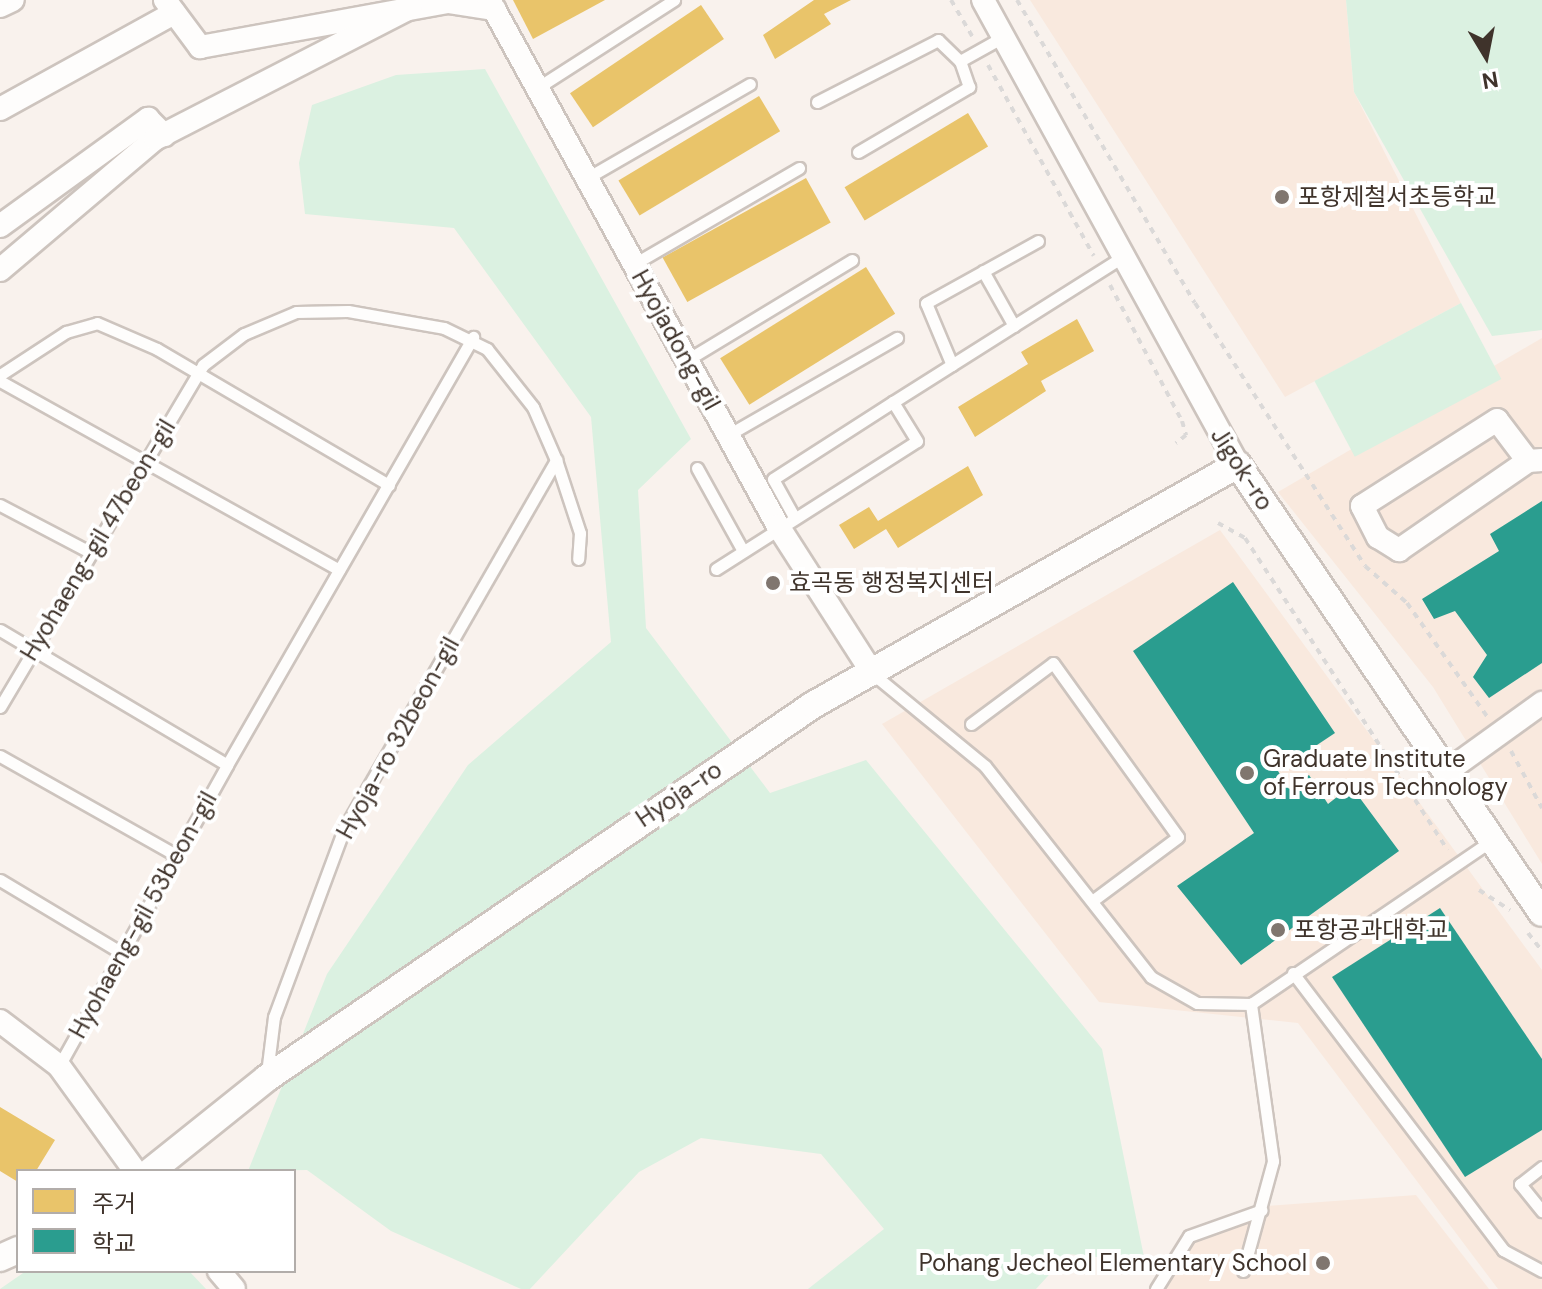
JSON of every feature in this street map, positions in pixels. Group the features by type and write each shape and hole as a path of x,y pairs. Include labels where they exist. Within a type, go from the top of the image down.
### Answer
{"street":[{"path":"0,6 13,0"},
{"name":"Jigok-ro","path":"983,0 1238,465 1542,913"},
{"path":"0,109 170,7 200,47 448,2 491,4"},
{"name":"Hyojadong-gil","path":"491,4 728,435 786,521 873,674"},
{"path":"0,270 164,135 410,8"},
{"path":"0,226 148,119 164,135"},
{"path":"1497,420 1535,461 1399,550 1378,537 1362,506 1497,420"},
{"name":"Hyoja-ro","path":"153,1169 267,1078 683,791 873,674 1238,465"},
{"path":"1445,773 1542,703"},
{"path":"0,1021 59,1066 134,1169"},
{"path":"221,1273 234,1289"}],"lane":[{"path":"537,88 674,0"},
{"path":"960,61 1003,37"},
{"path":"817,102 938,40 960,61 969,87 858,152"},
{"path":"587,178 750,84"},
{"path":"634,264 799,168"},
{"path":"952,365 926,303 1038,241"},
{"path":"786,521 773,479 1124,256"},
{"path":"687,360 852,260"},
{"path":"983,271 1014,326"},
{"path":"198,374 244,334 296,312 348,311 473,337 533,407 556,460 580,533 578,559"},
{"path":"0,375 66,332 97,323 198,374 389,485"},
{"name":"Hyohaeng-gil 53beon-gil","path":"59,1066 227,765 473,337"},
{"path":"728,435 897,338"},
{"name":"Hyohaeng-gil 47beon-gil","path":"0,707 198,374"},
{"path":"0,381 339,570"},
{"path":"716,569 786,521 917,441 893,402"},
{"name":"Hyoja-ro 32beon-gil","path":"267,1078 274,1017 344,829 556,460"},
{"path":"697,468 743,551"},
{"path":"0,505 90,552"},
{"path":"0,630 227,765"},
{"path":"971,724 1053,663 1178,837 1092,901"},
{"path":"873,674 985,766 1151,977 1179,997 1251,1004 1491,841"},
{"path":"0,756 176,855"},
{"path":"0,880 122,953"},
{"path":"1293,973 1503,1250 1542,1271"},
{"path":"1243,1271 1273,1161 1251,1004"},
{"path":"1542,1167 1520,1184 1542,1211"},
{"path":"1156,1289 1189,1236 1262,1210"}],"path":[{"path":"951,0 1102,270 1182,421 1186,435 1176,443"},
{"path":"1017,0 1195,303 1357,554 1407,603 1536,785 1542,808"},
{"path":"1218,523 1245,538 1451,856"},
{"path":"1479,890 1511,910 1542,951"}],"shaded area":[{"name":"포항제철서초등학교","path":"1030,0 1346,0 1354,92 1461,303 1285,397"},
{"path":"1542,338 1542,864 1433,687 1278,492"},
{"name":"포항공과대학교","path":"1220,530 1542,970 1542,1289 1498,1289 1298,1023 1099,1002 882,724"},
{"name":"Pohang Jecheol Elementary School","path":"1416,1195 1489,1289 1162,1289 1193,1237 1266,1206"}],"green space":[{"path":"1346,0 1542,0 1542,330 1492,336 1354,92"},
{"path":"485,69 691,439 638,490 646,628 770,793 866,760 1102,1049 1145,1262 1068,1254 1036,1289 808,1289 884,1229 821,1154 701,1138 639,1172 530,1289 521,1289 391,1231 307,1170 249,1169 327,974 468,765 611,642 591,417 454,228 305,214 299,163 312,105 396,75"},
{"path":"1461,303 1501,379 1355,457 1314,381"},
{"path":"23,1273 191,1273 206,1289 0,1289"}],"building: 주거":[{"path":"513,0 605,0 533,39"},
{"path":"814,0 851,0 824,14 831,24 775,59 763,35"},
{"path":"701,5 724,39 593,127 570,93"},
{"path":"759,96 780,131 640,216 618,180"},
{"path":"968,113 988,146 865,221 845,187"},
{"path":"806,178 831,223 687,302 663,258"},
{"path":"866,267 895,314 749,405 720,358"},
{"path":"1077,319 1094,351 1041,381 1046,391 975,437 958,407 1028,364 1021,352"},
{"path":"968,466 983,495 898,548 886,529 854,549 839,525 869,507 878,521"},
{"path":"0,1107 55,1140 37,1169 16,1169 16,1181 0,1171"}],"building: 학교":[{"path":"1542,501 1542,663 1489,698 1473,677 1487,655 1455,611 1434,619 1422,599 1499,551 1490,534"},
{"name":"Graduate Institute of Ferrous Technology","path":"1233,582 1335,733 1278,771 1289,789 1309,775 1328,804 1351,786 1399,851 1241,965 1177,886 1254,833 1133,651"},
{"path":"1440,908 1542,1059 1542,1130 1465,1177 1332,977"}],"place":[{"name":"포항제철서초등학교","path":"1282,197"},
{"name":"효곡동 행정복지센터","path":"773,583"},
{"name":"Graduate Institute of Ferrous Technology","path":"1247,773"},
{"name":"포항공과대학교","path":"1278,930"},
{"name":"Pohang Jecheol Elementary School","path":"1323,1263"}]}
